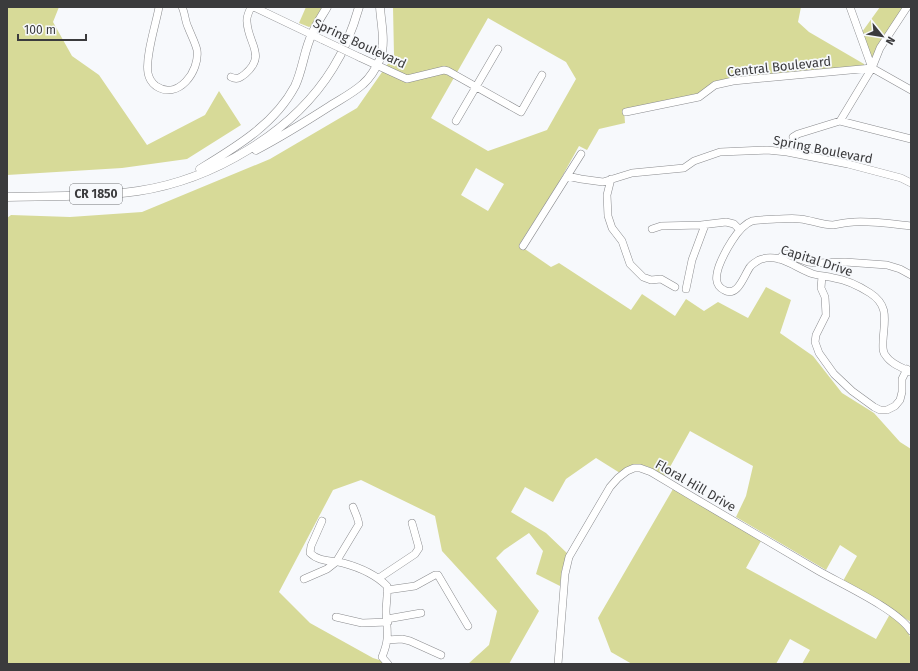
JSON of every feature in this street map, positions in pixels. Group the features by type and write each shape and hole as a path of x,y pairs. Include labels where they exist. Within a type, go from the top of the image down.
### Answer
{"main road":[{"path":"184,179 241,143 266,123 279,110 295,84 311,34 327,7"},
{"name":"CR 1850","path":"7,197 118,193 156,187 184,179 231,160 283,125 310,99 333,69 350,33 359,7"},
{"path":"231,160 281,137 354,91 369,78 377,65 382,49 383,37 380,7"}],"street":[{"path":"159,7 151,42 148,75 154,84 166,90 178,87 189,79 194,70 196,61 197,51 182,7"},
{"path":"231,77 235,79 240,78 252,68 256,58 246,20 252,7"},
{"name":"Spring Boulevard","path":"252,7 407,79 444,70 448,71 521,112 542,75"},
{"path":"850,7 872,68 911,90"},
{"path":"840,120 872,68 880,48 907,7"},
{"path":"456,121 498,49"},
{"name":"Central Boulevard","path":"626,112 699,97 715,85 733,81 872,68"},
{"path":"793,137 840,120 911,139"},
{"name":"Spring Boulevard","path":"567,176 603,182 632,173 684,168 694,161 720,152 767,150 787,152 848,164 901,178 911,183"},
{"path":"523,246 581,154"},
{"path":"611,179 607,195 608,216 611,225 622,241 630,264 643,277 651,280 661,279 675,287"},
{"name":"Capital Drive","path":"909,371 891,361 884,354 883,346 885,315 879,301 869,293 853,284 844,280 814,274 786,261 769,258 759,260 751,266 741,284 728,292 721,288 716,280 718,270 728,248 740,230 747,224 758,220 796,218 833,225 854,222 911,226"},
{"path":"652,229 661,226 705,225 721,222 731,223 740,230"},
{"path":"686,289 692,260 705,225"},
{"path":"779,259 786,254 808,262 817,263 845,262 887,265 900,269 911,275"},
{"path":"822,276 821,288 826,305 826,315 816,335 815,342 819,353 834,374 852,391 874,407 880,410 886,410 895,406 900,400 902,392 902,379 909,371"},
{"name":"Floral Hill Drive","path":"558,664 565,574 569,557 610,487 622,474 634,468 640,468 651,472 864,597 898,618 911,631"},
{"path":"304,579 326,569 336,562 358,524 353,507"},
{"path":"322,521 311,546 310,553 320,560 336,562 354,567 379,578 387,586 387,640 382,656 388,664"},
{"path":"379,578 415,554 419,548 412,523"},
{"path":"387,590 415,586 435,574 438,575 468,626"},
{"path":"336,617 362,623 421,614"},
{"path":"387,640 402,639 410,641 441,655"}],"green space":[{"path":"7,7 59,7 53,22 72,56 99,75 147,145 205,115 219,91 241,125 187,159 122,168 7,175"},
{"path":"306,7 323,7 314,24 309,27 299,23"},
{"path":"393,7 801,7 798,22 809,32 864,64 864,66 730,79 699,94 624,109 625,123 599,129 587,150 579,146 559,182 519,245 551,267 559,263 631,310 642,294 675,316 686,299 704,311 718,302 748,318 766,287 791,300 780,333 813,356 842,393 874,413 900,442 911,449 911,622 843,581 857,556 840,545 826,570 736,517 746,496 753,466 690,431 665,476 643,465 626,468 620,473 596,458 566,479 553,502 525,487 511,512 546,533 568,554 562,569 560,586 536,574 543,551 529,533 504,550 496,558 539,611 509,664 468,664 489,645 497,611 442,551 435,516 361,480 333,490 279,592 310,623 373,658 392,664 7,664 7,218 11,215 70,217 142,212 270,159 357,108 394,55","holes":["488,18 566,62 576,79 547,130 488,151 431,118","476,168 504,184 488,211 461,195"]},
{"path":"880,7 904,7 873,57 871,57 862,32"},
{"path":"673,489 762,539 746,568 876,639 890,614 908,631 911,640 911,664 802,664 810,650 790,639 776,664 632,664 611,652 598,618"}]}
